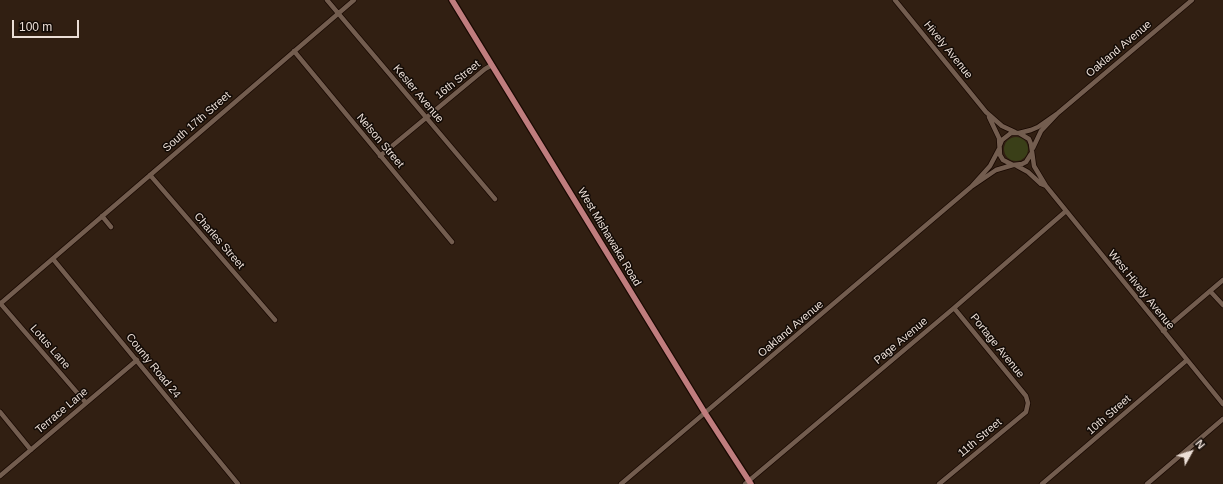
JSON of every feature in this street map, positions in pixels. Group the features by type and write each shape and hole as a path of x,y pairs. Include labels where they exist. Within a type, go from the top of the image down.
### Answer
{"main road":[{"name":"West Mishawaka Road","path":"452,0 748,483"}],"street":[{"name":"Kesler Avenue","path":"326,0 495,199"},
{"name":"South 17th Street","path":"0,304 354,0"},
{"name":"Hively Avenue","path":"895,0 986,112 1002,126 1029,139 1034,166 1046,186"},
{"name":"Oakland Avenue","path":"1018,133 1038,127 1058,112 1192,0"},
{"name":"Nelson Street","path":"294,52 452,242"},
{"name":"16th Street","path":"380,156 492,65"},
{"name":"Hively Avenue","path":"986,112 997,132 1003,160 1028,172 1041,184 1046,186"},
{"name":"Oakland Avenue","path":"1032,151 1041,131 1058,112"},
{"path":"1000,147 1006,136 1018,133"},
{"name":"Oakland Avenue","path":"971,187 990,166 1000,147"},
{"path":"1014,165 1026,162 1032,151"},
{"name":"Oakland Avenue","path":"621,484 971,187 996,170 1014,165"},
{"name":"Charles Street","path":"150,175 275,320"},
{"name":"West Hively Avenue","path":"1046,186 1223,404"},
{"name":"Page Avenue","path":"748,483 1066,211"},
{"path":"102,216 111,227"},
{"name":"County Road 24","path":"53,259 238,484"},
{"path":"1163,331 1223,280"},
{"path":"1210,291 1223,305"},
{"name":"Lotus Lane","path":"0,304 86,403"},
{"name":"Portage Avenue","path":"954,308 1026,396 1028,403"},
{"name":"Terrace Lane","path":"0,476 136,360"},
{"name":"10th Street","path":"1042,484 1187,360"},
{"name":"11th Street","path":"939,484 1026,412 1028,403"},
{"path":"0,412 31,450"},
{"path":"1147,484 1223,418"}],"green space":[{"path":"1016,137 1025,140 1028,149 1025,158 1016,161 1007,158 1004,149 1007,140"}]}
